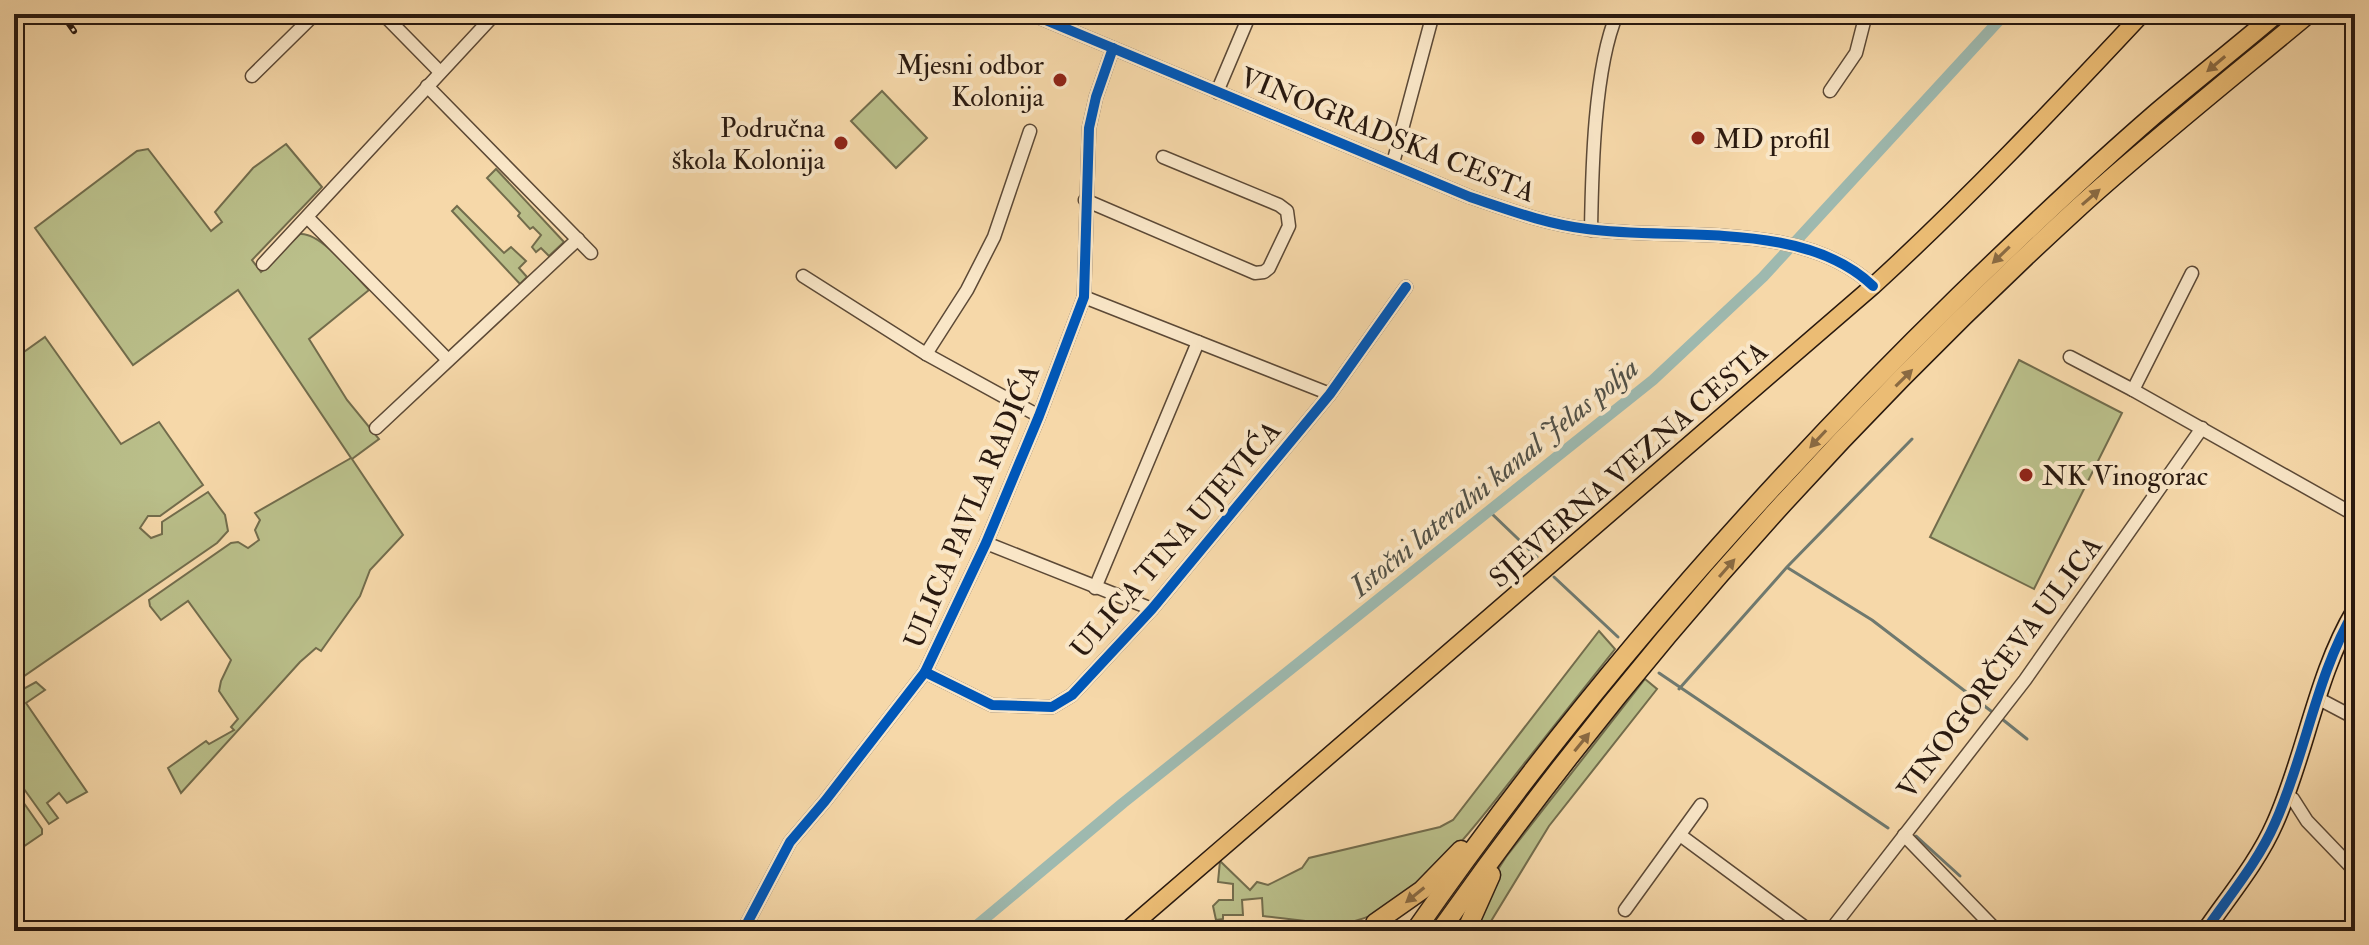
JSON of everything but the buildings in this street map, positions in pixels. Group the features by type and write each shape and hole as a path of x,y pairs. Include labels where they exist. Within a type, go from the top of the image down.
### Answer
{"highway":[{"path":"1415,931 1538,766 1659,616 1755,506 1871,382 2076,185 2153,116 2276,14"},
{"path":"1440,931 1533,802 1685,615 1776,512 1890,391 2080,207 2308,14"},
{"path":"1375,923 1430,883 1515,781 1538,766"},
{"path":"1466,931 1487,881 1525,827 1533,802"}],"main road":[{"name":"SJEVERNA VEZNA CESTA","path":"1126,931 1873,286 2040,123 2142,14"},
{"path":"2205,931 2266,841 2287,795 2341,636 2355,610"}],"street":[{"path":"252,76 315,14"},
{"path":"383,14 440,72"},
{"path":"263,264 495,14"},
{"name":"VINOGRADSKA CESTA","path":"1031,14 1470,197 1514,212 1553,224 1591,230 1719,235 1772,241 1838,260 1873,286"},
{"path":"1217,92 1250,14"},
{"path":"1393,163 1433,14"},
{"path":"1591,230 1598,98 1610,29 1617,14"},
{"path":"1830,91 1856,53 1866,14"},
{"name":"ULICA PAVLA RADIĆA","path":"743,931 790,842 925,672 986,543 1084,297 1089,128 1113,48"},
{"path":"427,86 591,253"},
{"path":"926,354 967,290 994,237 1030,131"},
{"path":"1085,200 1255,273 1269,268 1289,226 1287,211 1163,157"},
{"path":"308,218 448,360"},
{"path":"376,428 578,239"},
{"path":"2133,390 2192,273"},
{"path":"803,276 926,354 1039,416"},
{"name":"ULICA TINA UJEVIĆA","path":"925,672 992,705 1052,707 1072,695 1152,609 1330,394 1406,287"},
{"path":"1084,297 1330,394"},
{"path":"1095,588 1198,342"},
{"path":"2070,357 2355,515"},
{"name":"VINOGORČEVA ULICA","path":"1830,931 2025,680 2202,428"},
{"name":"ULICA TINA UJEVIĆA","path":"986,543 1152,609"},
{"path":"2319,699 2355,718"},
{"path":"2287,795 2307,821 2355,871"},
{"path":"1625,910 1701,805"},
{"path":"1680,835 1810,931"},
{"path":"1904,835 1994,930"}],"green space":[{"path":"882,91 927,138 896,168 851,121"},
{"path":"286,144 322,187 252,260 261,272 300,234 308,235 327,247 369,290 309,339 347,400 379,439 352,459 403,535 370,570 360,596 321,651 316,648 300,662 181,793 168,768 206,741 209,744 234,730 231,727 238,719 219,691 231,660 188,601 161,620 149,600 231,543 238,542 248,548 259,540 255,530 260,520 255,513 351,458 238,290 133,365 35,228 137,151 148,149 211,231 222,222 215,212 253,168"},
{"path":"496,169 564,242 549,256 541,248 536,252 532,247 541,235 533,227 530,229 518,216 520,213 487,178"},
{"path":"457,206 504,253 511,247 526,261 519,268 527,277 520,284 452,211"},
{"path":"45,337 121,444 159,422 203,485 160,516 148,516 140,528 151,538 162,534 162,522 208,492 225,515 228,531 217,543 14,683 14,359"},
{"name":"NK Vinogorac","path":"2019,360 2122,413 2034,589 1930,537"},
{"path":"1599,631 1615,649 1469,833 1427,878 1404,896 1380,911 1346,923 1263,916 1262,898 1242,900 1243,915 1223,915 1223,919 1216,920 1213,906 1219,900 1233,900 1233,884 1218,882 1220,861 1250,890 1257,882 1268,885 1302,868 1309,858 1440,827 1453,820"},
{"path":"1645,679 1657,689 1549,826 1485,931 1469,931 1506,857"},
{"path":"36,682 45,690 26,703 87,792 67,803 59,793 47,803 58,818 49,824 14,775 14,694"},
{"path":"14,789 42,829 42,834 14,853"}],"waterway":[{"name":"Istočni lateralni kanal Jelas polja","path":"970,931 1123,803 1653,380 1763,277 2005,14"},
{"path":"1679,689 1787,567 1912,439"},
{"path":"1490,512 1537,557"},
{"path":"1788,568 1872,620 1991,711"},
{"path":"1554,577 1618,637"},
{"path":"1659,673 1888,828"},
{"path":"2002,719 2027,739"},
{"path":"1916,836 1960,876"}],"railway":[{"path":"62,14 74,31"}],"cycle path":[{"path":"1031,14 1470,197 1513,212 1587,229 1775,242 1811,251 1844,265 1873,286"},
{"path":"743,931 790,842 925,672 986,543 1084,297 1089,128 1113,48"},
{"path":"925,672 992,705 1052,707 1072,695 1152,609 1330,394 1406,287"},
{"path":"2205,931 2252,865 2275,823 2330,661 2355,610"}],"place":[{"name":"Mjesni odbor Kolonija","path":"1060,80"},
{"name":"MD profil","path":"1698,138"},
{"name":"Područna škola Kolonija","path":"841,143"},
{"name":"NK Vinogorac","path":"2026,475"}]}
